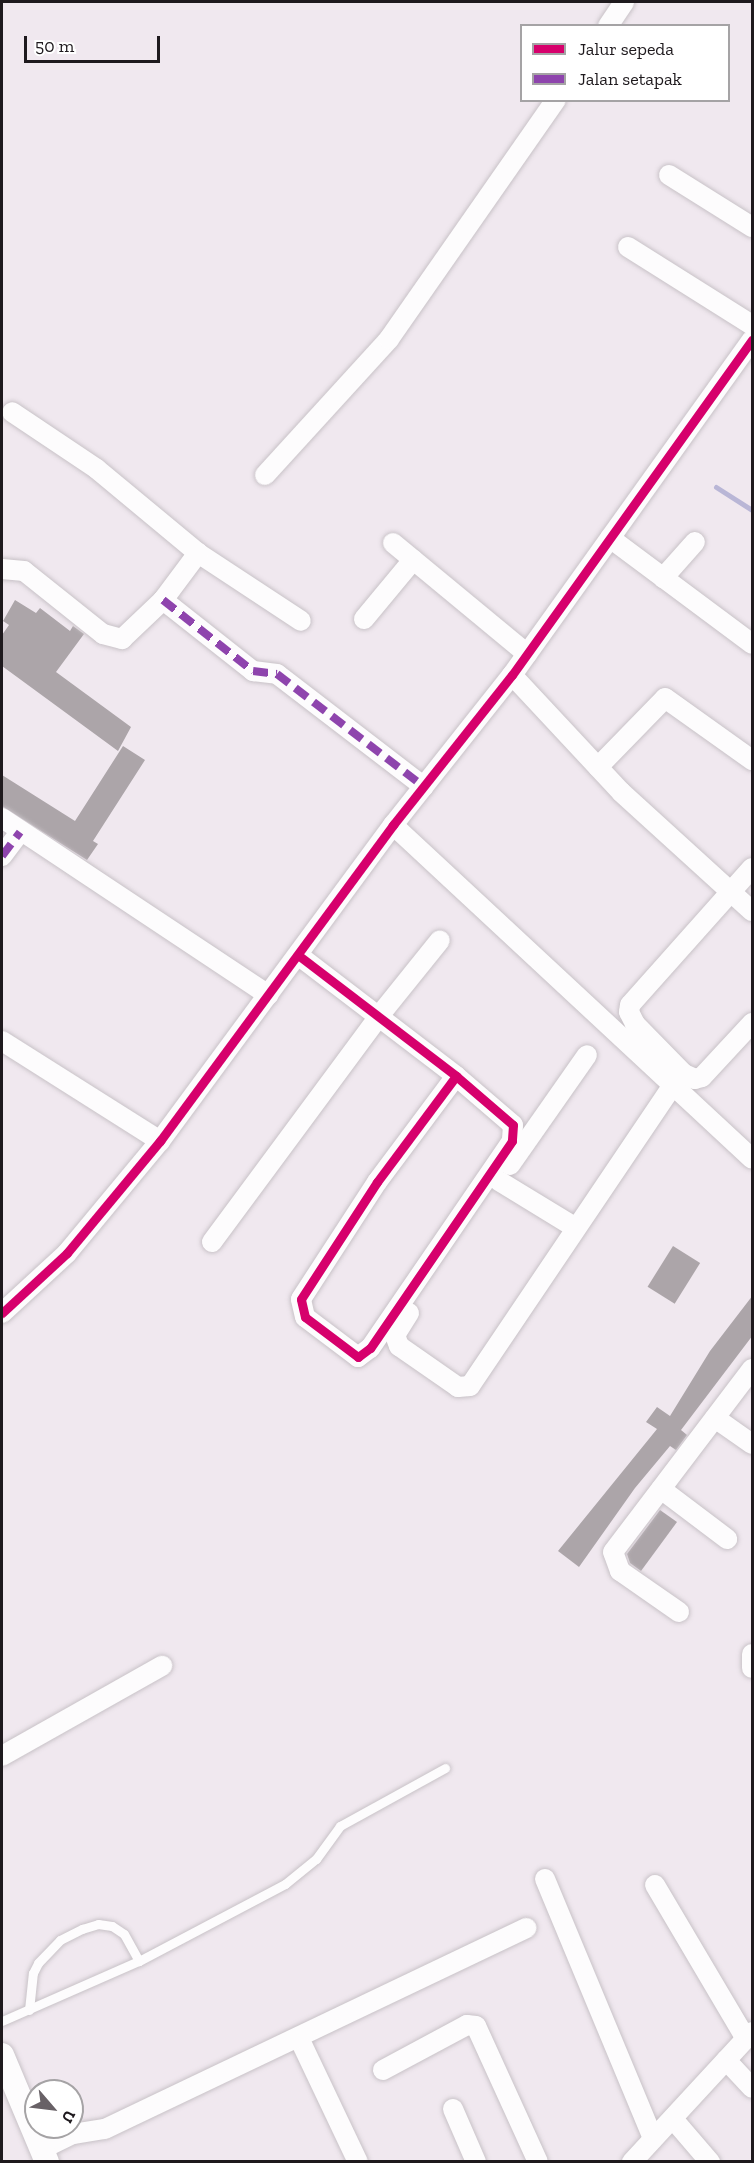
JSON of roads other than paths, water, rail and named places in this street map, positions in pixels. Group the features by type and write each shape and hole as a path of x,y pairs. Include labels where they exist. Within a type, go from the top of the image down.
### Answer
{"street":[{"path":"609,24 624,2"},
{"path":"265,475 389,339 555,102"},
{"path":"669,175 753,227"},
{"path":"628,247 753,325"},
{"path":"2,1313 67,1253 160,1141 393,825 512,675 753,340"},
{"path":"12,412 97,469 198,553 301,621"},
{"path":"610,538 753,644"},
{"path":"663,578 695,542"},
{"path":"393,543 527,654"},
{"path":"2,568 24,571 111,637 122,639 131,635 163,600 198,553"},
{"path":"364,619 413,560"},
{"path":"163,600 253,671 281,676 424,787"},
{"path":"512,675 598,767 753,911"},
{"path":"598,767 665,698 753,760"},
{"path":"2,818 268,995"},
{"path":"393,825 753,1159"},
{"path":"2,856 20,832"},
{"path":"753,868 630,1005 629,1012 635,1024 684,1074 695,1079 702,1077 753,1023"},
{"path":"212,1242 378,1016 440,940"},
{"path":"298,955 456,1076 509,1119 513,1125 512,1141 370,1348 358,1357 305,1317 301,1299 377,1182 456,1076"},
{"path":"2,1041 160,1141"},
{"path":"587,1055 395,1335 399,1346 424,1366 458,1387 470,1386 672,1086"},
{"path":"499,1181 576,1228"},
{"path":"679,1612 620,1571 613,1559 613,1552 753,1369"},
{"path":"715,1418 753,1444"},
{"path":"661,1489 727,1539"},
{"path":"753,1654 753,1668"},
{"path":"2,1755 162,1666"},
{"path":"545,1879 652,2138"},
{"path":"632,2162 749,2036 655,1885"},
{"path":"2,2055 42,2157 73,2134 105,2129 526,1928"},
{"path":"383,2070 467,2025 476,2026 538,2162"},
{"path":"299,2038 358,2162"},
{"path":"726,2060 753,2088"},
{"path":"453,2109 476,2162"},
{"path":"674,2119 710,2162"}],"lane":[{"path":"2,2021 140,1961 301,1874 340,1826 445,1768"},
{"path":"29,2010 33,1973 38,1964 60,1940 82,1929 98,1924 112,1926 124,1934 140,1961"}],"waterway":[{"path":"716,487 752,510"}]}
